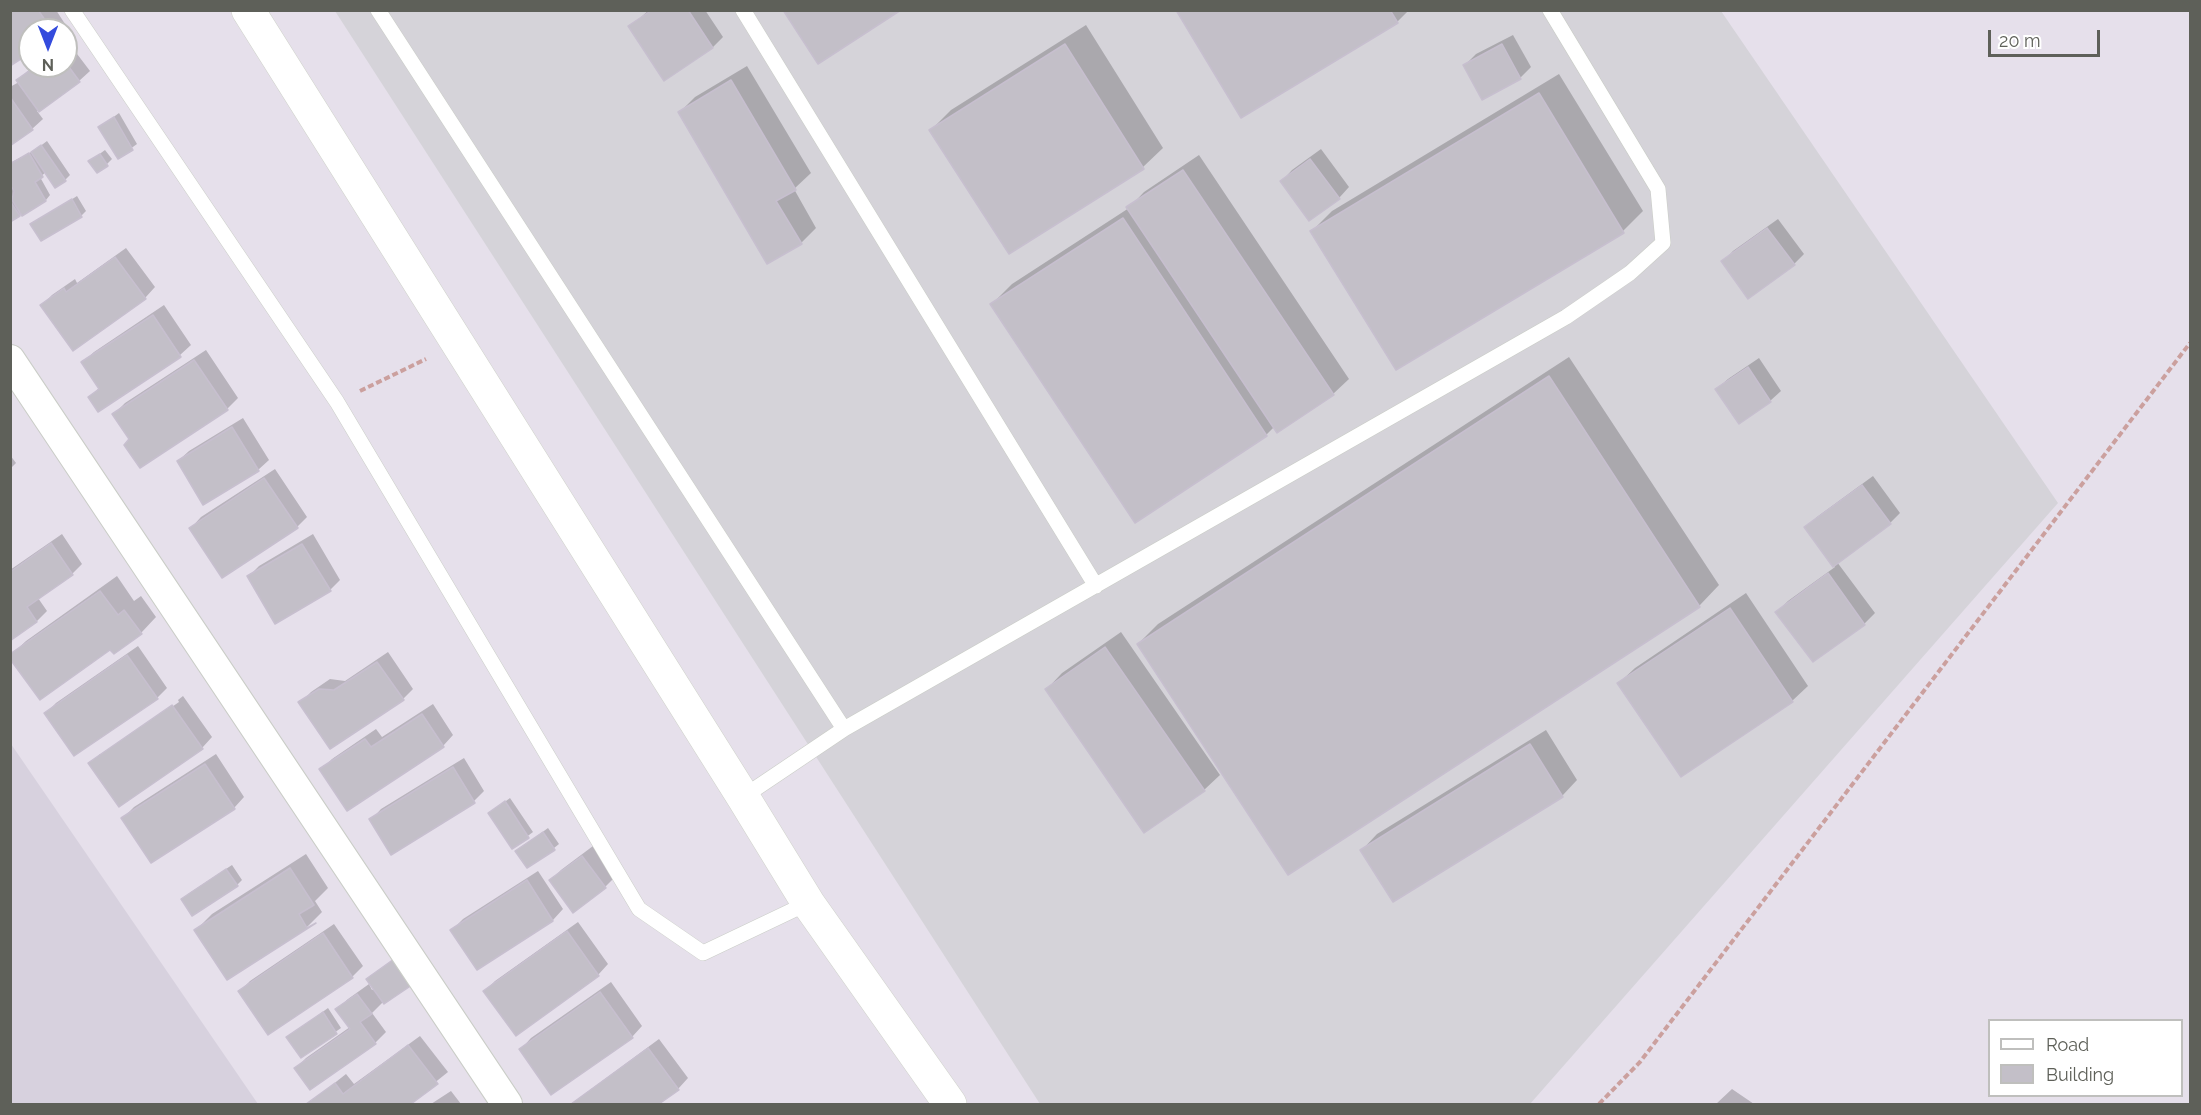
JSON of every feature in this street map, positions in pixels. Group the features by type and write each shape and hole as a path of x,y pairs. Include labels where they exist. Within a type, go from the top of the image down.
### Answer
{"main road":[{"path":"249,10 808,903 950,1104"}],"street":[{"path":"10,360 507,1104"}],"lane":[{"path":"72,10 337,402 639,909 703,953 808,903"},
{"path":"378,10 843,729"},
{"path":"743,10 1096,586"},
{"path":"743,797 843,729 1566,317 1630,273 1663,243 1658,189 1550,10"}],"path":[{"path":"337,402 459,343"},
{"path":"1599,1104 1640,1062 2190,343"}],"shaded area":[{"path":"335,11 1721,11 2058,503 1530,1104 1040,1104"},
{"path":"11,744 258,1104 11,1104"}],"building":[{"path":"10,10 38,10 44,18 18,18 18,61 10,66"},
{"path":"652,10 688,10 713,48 664,81 628,26"},
{"path":"783,10 901,10 818,64"},
{"path":"1176,10 1390,10 1398,23 1241,118"},
{"path":"1065,44 1144,169 1009,254 929,130"},
{"path":"1502,44 1521,79 1482,100 1463,65"},
{"path":"19,78 77,78 80,82 39,112 16,80"},
{"path":"731,80 796,190 776,201 802,244 767,264 678,112"},
{"path":"1539,93 1624,233 1396,370 1310,231"},
{"path":"10,97 33,130 10,146"},
{"path":"114,117 133,150 118,159 98,127"},
{"path":"41,145 66,181 55,188 31,152"},
{"path":"29,153 43,177 35,182 46,201 22,216 12,200 14,191 10,184 10,164"},
{"path":"100,154 108,166 97,173 88,161"},
{"path":"1310,159 1340,199 1309,221 1280,181"},
{"path":"1183,170 1334,395 1277,433 1126,207"},
{"path":"72,199 82,217 41,241 30,224"},
{"path":"10,201 20,216 10,222"},
{"path":"1123,218 1267,436 1135,523 990,304"},
{"path":"1767,228 1795,265 1748,299 1721,261"},
{"path":"115,257 146,299 73,351 40,305 64,288 66,292"},
{"path":"153,315 181,357 98,412 88,397 99,389 81,362"},
{"path":"194,360 228,410 140,468 124,445 129,439 112,414"},
{"path":"1748,367 1771,402 1739,424 1715,389"},
{"path":"1549,376 1700,607 1288,875 1137,644"},
{"path":"232,427 259,471 203,505 177,461"},
{"path":"264,478 298,528 222,578 189,528"},
{"path":"1862,485 1891,524 1833,567 1804,527"},
{"path":"51,543 73,575 27,607 37,622 10,641 10,572"},
{"path":"302,544 331,591 275,624 247,576"},
{"path":"1828,573 1865,625 1813,662 1775,612"},
{"path":"100,591 118,615 124,610 142,634 114,654 110,650 40,700 10,659 10,654"},
{"path":"1730,608 1793,702 1681,777 1617,683"},
{"path":"1105,647 1205,791 1144,833 1045,689"},
{"path":"127,655 158,699 74,756 44,713"},
{"path":"377,662 404,700 330,749 298,702 319,689 334,690"},
{"path":"172,705 203,749 119,807 88,763"},
{"path":"422,714 444,747 347,811 319,769 365,739 371,747"},
{"path":"1530,744 1563,797 1393,902 1360,850"},
{"path":"205,764 235,809 151,863 121,818"},
{"path":"453,767 475,803 391,855 369,819"},
{"path":"505,801 529,838 512,849 488,813"},
{"path":"543,832 555,850 527,868 515,851"},
{"path":"582,856 606,888 573,913 549,880"},
{"path":"290,868 314,905 299,914 307,928 316,923 227,980 194,930"},
{"path":"226,869 238,886 192,916 181,899"},
{"path":"527,880 553,921 477,970 450,930"},
{"path":"567,931 599,976 516,1036 483,991"},
{"path":"323,933 353,978 268,1035 238,991"},
{"path":"394,959 412,985 384,1004 366,979"},
{"path":"600,992 633,1038 551,1095 519,1049"},
{"path":"357,994 372,1014 360,1022 376,1044 310,1090 294,1068 350,1029 335,1009"},
{"path":"323,1012 337,1034 301,1058 286,1037"},
{"path":"408,1045 438,1084 411,1104 306,1104 335,1083 343,1094"},
{"path":"648,1048 679,1090 659,1104 571,1104"}]}
